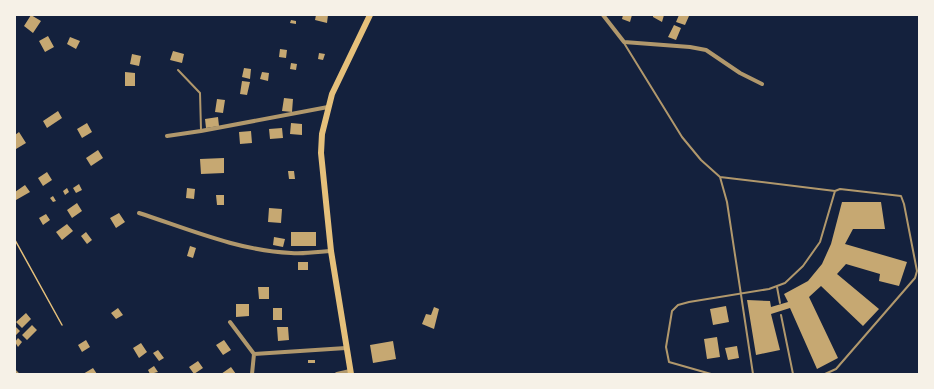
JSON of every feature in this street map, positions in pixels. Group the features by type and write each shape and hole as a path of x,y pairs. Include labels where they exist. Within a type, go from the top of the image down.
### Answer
{"main road":[{"path":"350,373 332,251 321,153 322,134 332,94 370,15"}],"street":[{"path":"604,15 624,42 684,46 706,50 740,73 762,84"},
{"path":"167,136 201,132 328,107"},
{"path":"140,213 208,235 274,252 293,253 332,251"},
{"path":"230,322 254,354 252,374"},
{"path":"254,354 346,348"},
{"path":"337,374 350,373"}],"lane":[{"path":"624,42 682,137 701,160 720,177 727,202 742,293 753,374"},
{"path":"178,70 200,93 201,132"},
{"path":"720,177 835,191 840,189 901,196 904,204 917,272 915,278 910,286 836,369 826,374"},
{"path":"711,374 669,362 666,347 672,311 678,305 690,302 777,287 785,283 803,266 820,242 835,191"},
{"path":"777,287 780,303"},
{"path":"781,315 793,374"}],"path":[{"path":"15,240 62,325"}],"building":[{"path":"31,15 41,21 33,33 24,26"},
{"path":"316,15 328,15 327,23 315,20"},
{"path":"623,15 632,15 630,22 622,19"},
{"path":"653,15 664,15 662,22 653,17"},
{"path":"679,15 689,16 685,25 676,22"},
{"path":"291,20 296,21 296,24 290,23"},
{"path":"674,25 681,28 676,40 668,37"},
{"path":"48,36 54,47 45,52 39,41"},
{"path":"70,37 80,41 76,49 67,44"},
{"path":"280,49 287,50 286,58 279,57"},
{"path":"173,51 184,54 182,63 170,60"},
{"path":"319,53 325,54 323,60 318,59"},
{"path":"132,54 141,56 139,66 130,64"},
{"path":"291,63 297,64 296,70 290,69"},
{"path":"244,68 251,69 250,79 242,77"},
{"path":"125,72 135,73 135,86 125,86"},
{"path":"262,72 269,73 268,81 260,79"},
{"path":"242,81 250,82 247,95 240,94"},
{"path":"284,98 293,99 292,112 282,111"},
{"path":"217,99 225,100 223,113 215,112"},
{"path":"58,111 62,118 47,128 43,121"},
{"path":"218,117 219,126 206,128 205,119"},
{"path":"87,123 92,132 82,138 77,129"},
{"path":"291,123 302,124 302,135 290,134"},
{"path":"282,128 283,138 270,139 269,129"},
{"path":"251,131 252,143 240,144 239,132"},
{"path":"19,132 26,143 16,149 15,135"},
{"path":"98,150 103,158 91,166 86,158"},
{"path":"224,158 224,173 201,174 200,159"},
{"path":"288,171 294,171 295,179 289,179"},
{"path":"47,172 52,180 43,186 38,178"},
{"path":"79,184 82,190 76,193 73,188"},
{"path":"25,185 30,192 16,200 15,192"},
{"path":"67,188 69,192 65,195 63,191"},
{"path":"187,188 195,189 194,199 186,198"},
{"path":"216,195 224,195 224,205 217,205"},
{"path":"53,196 56,201 53,202 50,198"},
{"path":"842,202 881,202 885,229 853,229 845,244 907,262 899,286 879,281 880,274 846,264 837,274 879,309 863,326 821,286 809,297 838,358 817,369 790,308 771,314 780,350 756,355 747,300 770,301 771,307 788,302 784,294 808,281 822,264 831,244"},
{"path":"77,203 82,211 72,218 67,210"},
{"path":"269,208 282,209 281,223 268,222"},
{"path":"119,213 125,222 116,228 110,218"},
{"path":"46,214 50,220 43,225 39,218"},
{"path":"67,224 73,231 62,240 56,232"},
{"path":"86,232 92,240 87,244 81,236"},
{"path":"291,232 316,232 316,246 291,246"},
{"path":"274,237 285,239 283,247 273,245"},
{"path":"190,246 196,248 193,258 187,256"},
{"path":"298,262 308,262 308,270 298,270"},
{"path":"258,287 269,287 269,299 259,299"},
{"path":"236,304 249,304 249,316 236,317"},
{"path":"726,306 729,322 713,325 710,309"},
{"path":"434,307 439,309 434,329 422,324 426,314 431,315"},
{"path":"118,308 123,315 116,319 111,313"},
{"path":"273,308 282,308 282,320 273,320"},
{"path":"26,313 31,319 22,328 16,322"},
{"path":"32,325 37,330 27,340 22,335"},
{"path":"15,326 20,331 15,336"},
{"path":"277,327 288,327 289,340 278,341"},
{"path":"717,337 720,357 707,359 704,339"},
{"path":"18,338 22,342 18,347 15,342"},
{"path":"86,340 90,347 82,352 78,345"},
{"path":"224,340 231,350 223,355 216,345"},
{"path":"393,341 396,359 373,363 370,345"},
{"path":"141,343 147,352 139,358 133,348"},
{"path":"737,346 739,358 728,360 725,348"},
{"path":"158,350 164,358 159,361 153,353"},
{"path":"308,360 315,360 315,363 308,363"},
{"path":"198,361 203,368 194,374 189,367"},
{"path":"154,366 158,372 150,374 148,370"},
{"path":"231,367 236,374 221,374"},
{"path":"93,368 97,374 83,374"}]}
